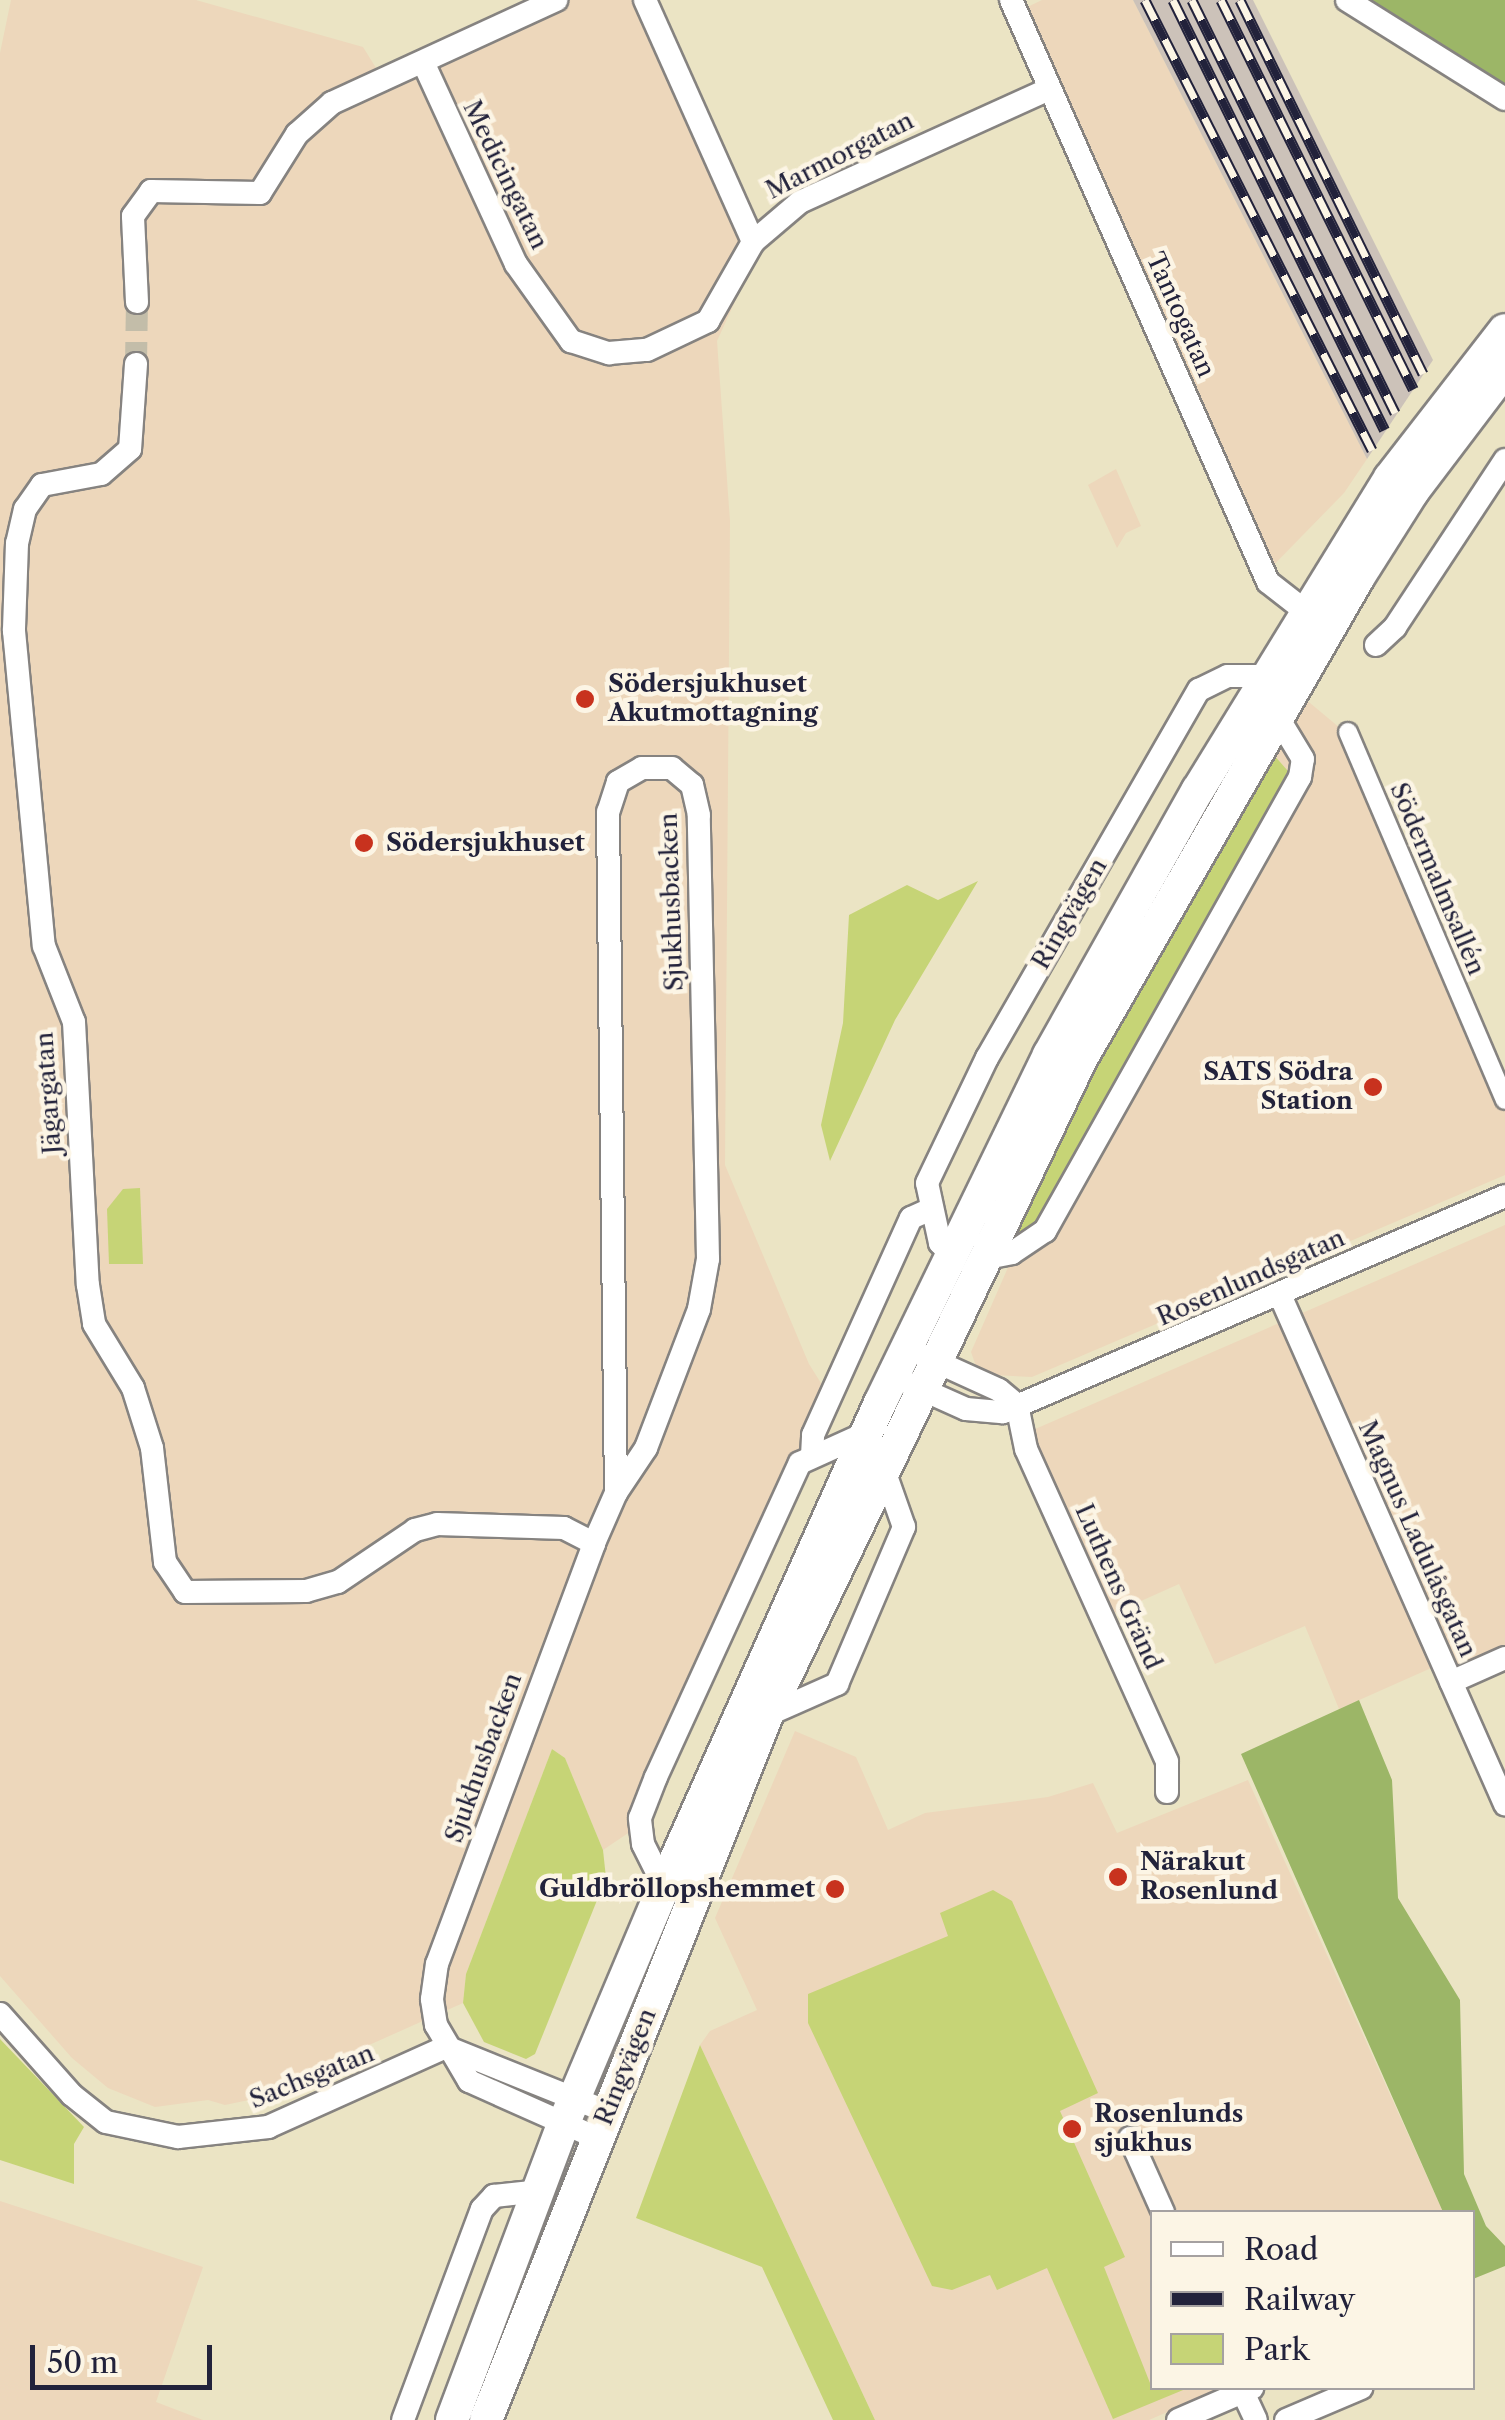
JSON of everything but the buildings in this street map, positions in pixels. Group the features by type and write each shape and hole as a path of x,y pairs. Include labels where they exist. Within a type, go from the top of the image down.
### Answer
{"main road":[{"name":"Ringvägen","path":"486,2420 767,1716 986,1258 1128,967 1278,716 1318,621 1390,478 1505,330"},
{"name":"Ringvägen","path":"452,2420 569,2112 664,1886 866,1433 1110,941 1270,676 1318,621 1505,370"}],"street":[{"path":"137,302 134,216 151,191 260,194 296,134 332,102 556,0"},
{"path":"645,0 753,242"},
{"name":"Tantogatan","path":"1012,0 1268,582 1318,621"},
{"path":"1347,0 1505,99"},
{"name":"Medicingatan","path":"423,62 502,241 572,341 609,353 647,350"},
{"name":"Marmorgatan","path":"647,350 708,321 753,242 800,202 1050,88"},
{"name":"Jägargatan","path":"136,364 130,449 101,474 42,485 26,510 16,543 14,631 44,946 74,1022 88,1286 94,1324 133,1388 152,1448 171,1577 185,1592 306,1591 338,1582 415,1530 438,1524 564,1528 594,1543"},
{"path":"1376,644 1394,626 1505,460"},
{"name":"Ringvägen","path":"664,1886 643,1844 640,1818 800,1463 812,1456 813,1435 912,1218 929,1210 927,1183 988,1058 1198,690 1228,676 1270,676"},
{"path":"986,1258 1012,1253 1045,1231 1300,777 1303,760 1278,716"},
{"name":"Södermalmsallén","path":"1348,732 1505,1100"},
{"name":"Sjukhusbacken","path":"603,2125 569,2112 482,2092 446,2047 432,1998 438,1964 594,1543 616,1493 646,1448 698,1309 708,1259 699,814 692,784 672,768 642,768 618,782 608,812 616,1493"},
{"name":"Rosenlundsgatan","path":"932,1377 978,1412 1017,1405 1505,1196"},
{"path":"929,1210 940,1243 952,1255"},
{"name":"Magnus Ladulåsgatan","path":"1280,1295 1505,1804"},
{"name":"Rosenlundsgatan","path":"901,1362 932,1377 1017,1405"},
{"name":"Luthens Gränd","path":"1017,1405 1026,1449 1167,1762 1167,1792"},
{"path":"812,1456 866,1433"},
{"path":"767,1716 837,1684 904,1527 885,1473"},
{"path":"1451,1682 1505,1658"},
{"name":"Sachsgatan","path":"0,2014 72,2095 106,2122 178,2138 268,2127 446,2047"},
{"path":"1130,2138 1162,2210"},
{"path":"403,2420 482,2209 494,2196 538,2191"},
{"path":"1178,2420 1244,2390"},
{"path":"1246,2390 1256,2420"},
{"path":"1286,2420 1356,2390"}],"shaded area":[{"name":"Södersjukhuset","path":"11,0 196,0 363,47 386,84 561,0 644,0 759,249 717,341 730,521 725,1165 809,1364 836,1407 652,1817 603,1850 565,1758 552,1749 466,1974 463,2003 358,2050 301,2089 225,2105 208,2100 155,2107 108,2088 72,2058 0,1976 0,53"},
{"path":"1042,0 1133,0 1367,459 1344,493 1263,576 1015,13"},
{"path":"1133,0 1253,0 1433,360 1367,459"},
{"path":"1116,469 1141,526 1126,533 1117,548 1088,485"},
{"path":"1304,698 1340,728 1505,1098 1505,1175 1032,1377 994,1375 976,1366 971,1352 1020,1240 1034,1229 1288,771 1273,754"},
{"path":"1505,1225 1505,1662 1449,1687 1438,1665 1339,1709 1305,1626 1215,1664 1179,1584 1103,1618 1026,1433"},
{"name":"Rosenlunds sjukhus","path":"795,1731 856,1757 888,1830 925,1813 1048,1797 1093,1783 1117,1833 1248,1780 1442,2210 1150,2210 1150,2390 1217,2390 1149,2420 875,2420 700,2045 710,2031 757,2010 715,1918"},
{"path":"0,2201 203,2267 156,2402 203,2420 0,2420"}],"green space":[{"path":"1366,0 1505,0 1505,84"},
{"path":"1273,754 1288,771 1034,1229 1020,1240 1014,1235 1142,971"},
{"path":"978,881 895,1020 830,1161 821,1125 843,1023 849,915 907,885 938,900"},
{"path":"140,1188 143,1264 109,1264 107,1209 123,1189"},
{"path":"1359,1700 1392,1780 1398,1898 1460,2000 1464,2174 1486,2226 1505,2246 1505,2266 1475,2278 1475,2210 1442,2210 1241,1754"},
{"path":"552,1749 565,1758 603,1850 606,1878 535,2054 526,2059 484,2042 463,2003 466,1974"},
{"path":"993,1890 1012,1901 1098,2093 1060,2111 1125,2257 1104,2267 1150,2390 1183,2390 1113,2419 1047,2268 997,2290 990,2275 952,2290 932,2286 808,2023 808,1994 948,1936 940,1913"},
{"path":"0,2039 84,2127 74,2144 74,2184 0,2160"},
{"path":"700,2045 875,2420 833,2420 762,2267 636,2218"}],"tunnel":[{"path":"136,364 137,302"}],"railway":[{"path":"1145,0 1372,450"},
{"path":"1173,0 1385,430"},
{"path":"1192,0 1395,413"},
{"path":"1221,0 1413,389"},
{"path":"1240,0 1423,374"}],"place":[{"name":"Södersjukhuset Akutmottagning","path":"585,699"},
{"name":"Södersjukhuset","path":"364,843"},
{"name":"SATS Södra Station","path":"1373,1087"},
{"name":"Närakut Rosenlund","path":"1118,1877"},
{"name":"Guldbröllopshemmet","path":"835,1889"},
{"name":"Rosenlunds sjukhus","path":"1072,2129"}]}
